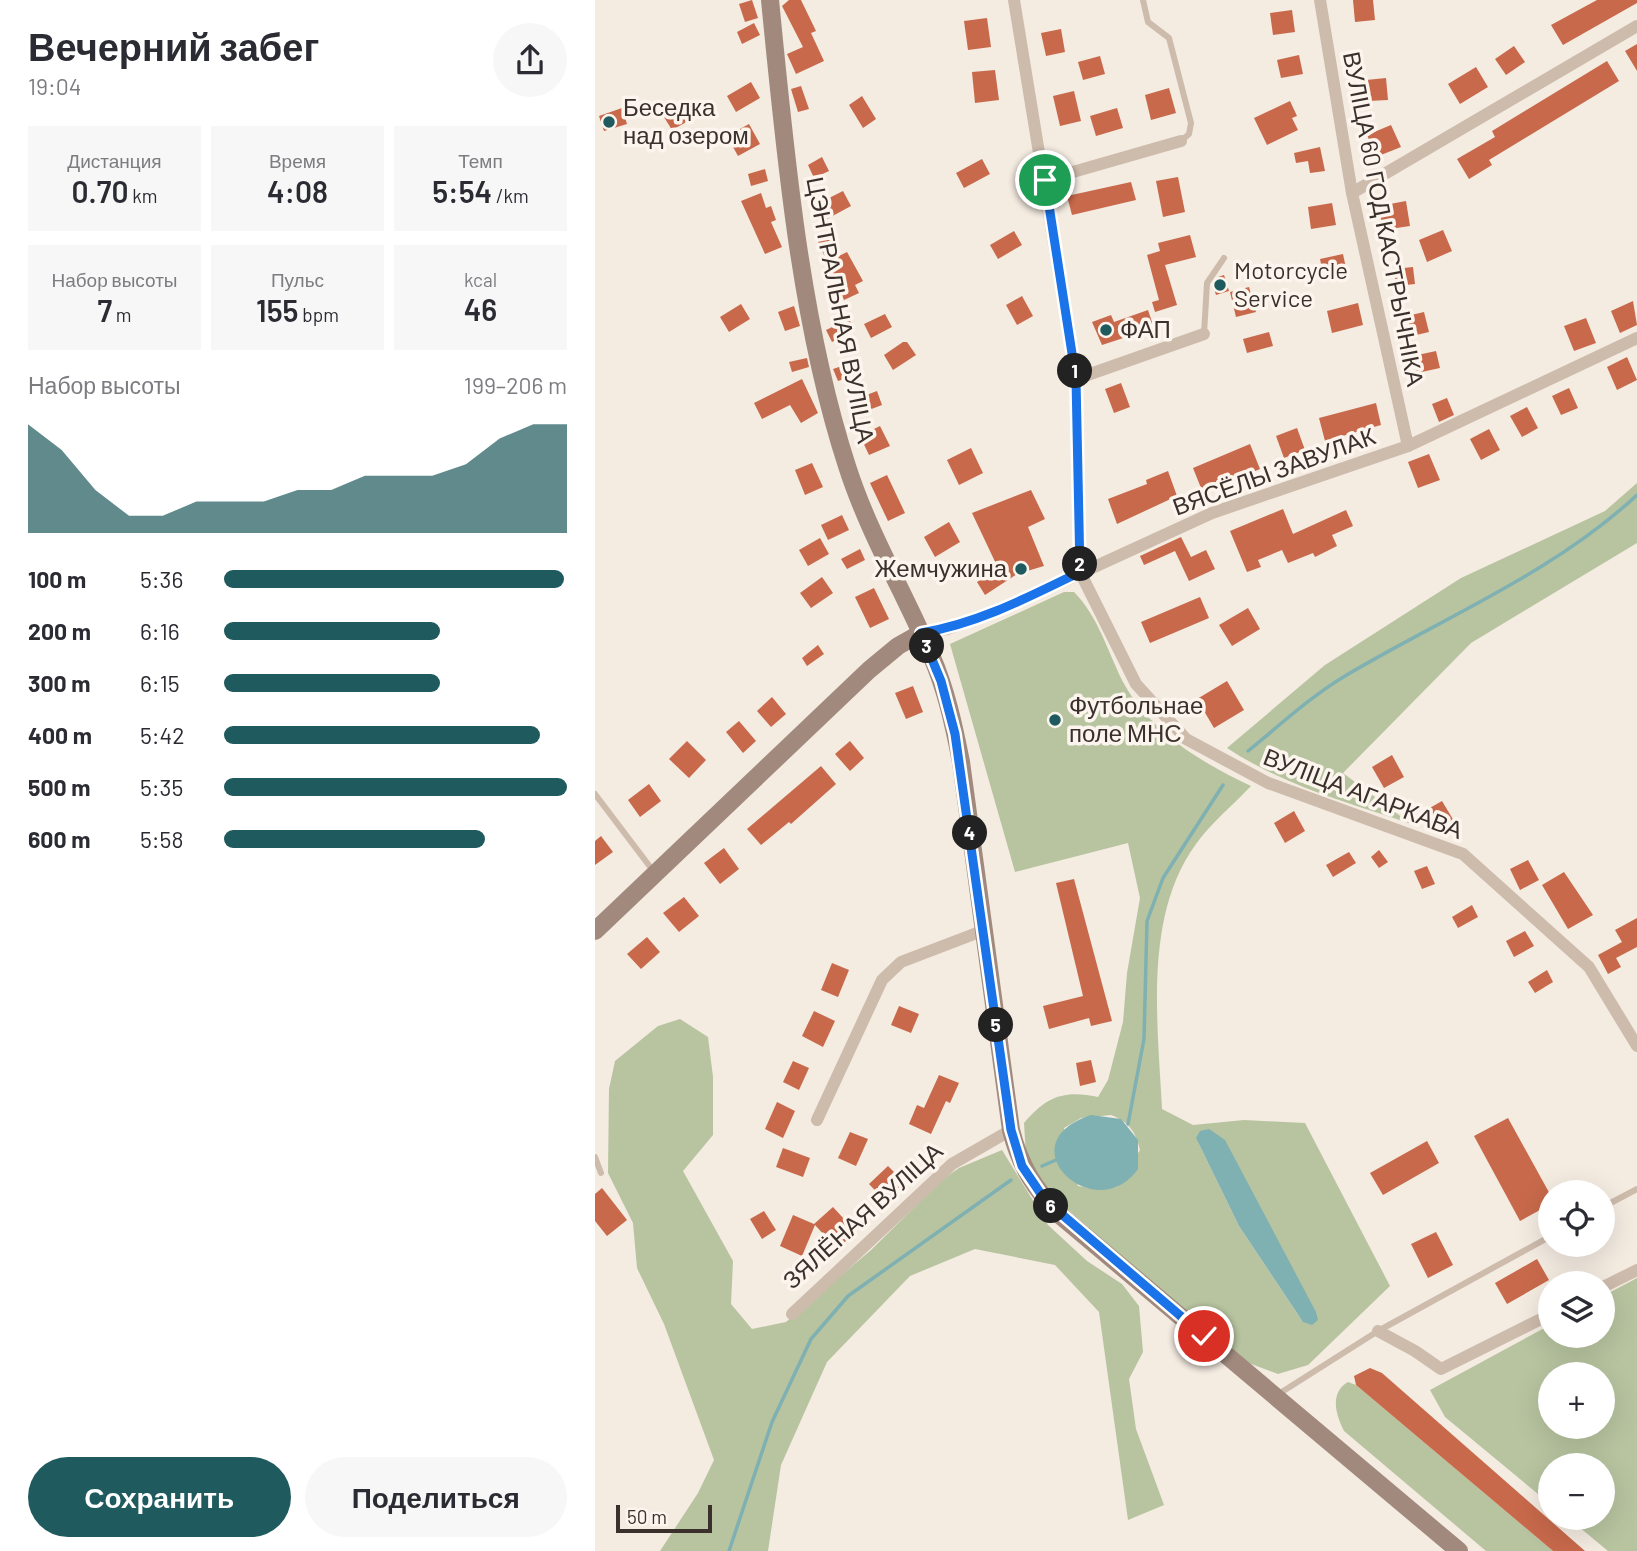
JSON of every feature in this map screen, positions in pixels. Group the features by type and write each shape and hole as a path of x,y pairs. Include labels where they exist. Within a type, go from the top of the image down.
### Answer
{"street":[{"name":"ЦЭНТРАЛЬНАЯ ВУЛІЦА","path":"770,0 793,208 833,418 856,494 921,633"},
{"name":"ВУЛІЦА АГАРКАВА","path":"1014,0 1076,379 1080,572 1136,684 1186,739 1268,783 1463,854 1588,967 1635,1045"},
{"name":"ВУЛІЦА 60 ГОД КАСТРЫЧНІКА","path":"1320,0 1352,193 1408,446"},
{"path":"1352,193 1637,26"},
{"path":"1045,180 1181,141"},
{"path":"1076,379 1204,334"},
{"name":"ВЯСЁЛЫ ЗАВУЛАК","path":"921,633 947,629 1009,606 1212,513 1408,446 1637,338"},
{"path":"595,931 869,670 898,646 921,633 941,681 955,734 1011,1130 1022,1166 1045,1200 1459,1551"},
{"path":"817,1120 882,980 901,962 982,931"},
{"name":"ЗЯЛЁНАЯ ВУЛІЦА","path":"792,1314 952,1164 1011,1130"},
{"path":"1615,1281 1637,1270"},
{"path":"1378,1331 1441,1369 1538,1320"}],"lane":[{"path":"1143,0 1148,22 1169,38 1191,123 1189,134 1181,141"},
{"path":"1204,334 1207,283 1223,258"},
{"path":"595,794 656,873"},
{"path":"595,1157 601,1173"},
{"path":"1615,1201 1637,1189"},
{"path":"1275,1396 1378,1331 1538,1243"}],"green space":[{"path":"1637,483 1637,543 1471,643 1343,773 1411,824 1294,783 1249,762 1227,748 1325,665 1461,578 1605,511"},
{"path":"1064,592 1074,592 1090,612 1123,682 1147,716 1162,731 1196,756 1251,786 1196,844 1179,873 1168,904 1161,937 1158,972 1162,1109 1193,1125 1244,1120 1305,1123 1390,1286 1308,1365 1278,1374 1243,1361 1050,1194 1026,1155 1024,1123 1032,1114 1057,1097 1075,1094 1098,1097 1108,1080 1123,1022 1127,973 1140,898 1128,843 1015,872 950,644","holes":["1111,1115 1131,1128 1140,1150 1117,1187 1097,1189 1078,1186 1064,1128 1081,1118","1196,1138 1303,1322 1239,1226"]},
{"path":"680,1019 708,1037 713,1077 713,1135 683,1171 733,1261 731,1304 752,1329 786,1322 871,1250 942,1180 959,1168 1002,1150 1048,1225 1087,1261 1122,1284 1139,1306 1143,1352 1129,1379 1136,1429 1164,1505 1128,1520 1099,1312 1055,1265 975,1249 910,1276 827,1362 781,1465 768,1551 660,1551 698,1493 714,1460 664,1324 637,1268 633,1223 608,1173 609,1089 615,1061 658,1026"},
{"path":"1637,1278 1637,1551 1608,1551 1583,1530 1615,1530 1615,1453 1538,1453 1538,1494 1445,1417 1430,1390 1538,1332 1538,1348 1615,1348 1615,1290"},
{"path":"1348,1382 1356,1385 1553,1551 1486,1551 1344,1431 1336,1398"}],"water":[{"path":"1091,1115 1121,1119 1138,1140 1138,1169 1120,1185 1101,1190 1081,1186 1066,1175 1056,1161 1055,1144 1066,1128"},
{"path":"1209,1129 1225,1140 1316,1312 1318,1320 1312,1325 1303,1322 1239,1226 1196,1138 1200,1131"}],"building":[{"path":"752,0 758,18 745,22 739,4"},
{"path":"789,0 801,0 816,31 811,33 824,61 796,74 787,54 803,47 782,6"},
{"path":"1353,0 1373,0 1375,20 1355,22"},
{"path":"1597,0 1637,0 1637,3 1563,45 1551,25"},
{"path":"1292,10 1295,32 1273,35 1270,13"},
{"path":"987,18 991,47 968,50 964,21"},
{"path":"754,23 760,35 742,44 737,32"},
{"path":"1061,29 1065,52 1046,56 1041,33"},
{"path":"1637,44 1637,71 1625,51"},
{"path":"1514,46 1525,62 1506,75 1495,59"},
{"path":"1299,55 1303,74 1281,78 1277,60"},
{"path":"1100,56 1105,74 1083,80 1078,62"},
{"path":"1607,61 1619,81 1489,160 1492,165 1469,179 1457,159 1495,137 1492,131"},
{"path":"1476,67 1488,87 1460,104 1448,84"},
{"path":"995,70 999,100 975,103 972,72"},
{"path":"1386,78 1388,100 1368,101 1366,80"},
{"path":"751,82 760,98 736,112 727,96"},
{"path":"801,86 809,109 798,112 791,89"},
{"path":"1169,88 1176,113 1151,120 1145,95"},
{"path":"1074,91 1081,121 1060,126 1053,96"},
{"path":"862,96 876,119 863,128 849,105"},
{"path":"1290,101 1297,116 1292,118 1298,130 1267,145 1254,118"},
{"path":"682,107 690,120 672,130 664,117"},
{"path":"622,108 627,124 604,131 599,116"},
{"path":"1117,108 1123,128 1096,136 1090,116"},
{"path":"749,124 760,144 738,156 727,136"},
{"path":"1391,125 1401,147 1376,157 1367,135"},
{"path":"1320,147 1325,171 1310,173 1308,161 1296,163 1294,153"},
{"path":"822,157 829,171 814,178 808,165"},
{"path":"982,159 990,174 964,188 956,173"},
{"path":"765,169 768,181 751,186 748,174"},
{"path":"1178,177 1185,212 1163,217 1156,181"},
{"path":"1131,182 1136,200 1072,215 1067,196"},
{"path":"843,191 851,206 827,219 819,203"},
{"path":"761,193 766,208 771,206 776,220 771,222 782,247 765,254 741,201"},
{"path":"1406,201 1410,226 1383,230 1379,206"},
{"path":"1332,203 1336,225 1311,229 1308,207"},
{"path":"1443,230 1452,251 1427,262 1419,240"},
{"path":"1014,231 1022,245 998,259 990,245"},
{"path":"828,233 839,256 847,252 863,281 855,285 859,293 844,300 817,239"},
{"path":"1190,235 1196,257 1165,265 1177,305 1155,312 1152,302 1159,300 1147,255 1160,251 1158,243"},
{"path":"1343,254 1347,273 1324,278 1320,259"},
{"path":"1413,267 1415,284 1396,286 1394,269"},
{"name":"Motorcycle Service","path":"1224,275 1229,291 1216,295 1213,285 1218,277"},
{"path":"1249,287 1256,312 1236,317 1230,292"},
{"path":"1022,296 1033,316 1017,325 1006,305"},
{"path":"1633,301 1637,325 1620,333 1611,311"},
{"path":"1358,303 1363,325 1332,333 1327,311"},
{"path":"741,304 750,319 729,332 720,317"},
{"path":"794,306 800,326 785,331 778,312"},
{"path":"1148,310 1154,328 1102,345 1092,322 1111,315 1114,322"},
{"path":"1424,312 1429,332 1412,336 1407,316"},
{"path":"885,314 892,327 871,338 864,324"},
{"path":"1586,318 1596,343 1574,351 1564,326"},
{"path":"849,319 855,330 832,342 826,330"},
{"path":"1269,332 1273,346 1247,353 1243,339"},
{"path":"907,342 916,355 893,370 884,355"},
{"path":"1436,351 1440,368 1417,373 1413,356"},
{"path":"1627,357 1637,380 1617,390 1607,367"},
{"path":"807,358 809,367 792,372 789,362"},
{"path":"854,362 858,374 838,381 833,369"},
{"path":"802,379 818,413 801,423 790,405 762,419 754,403"},
{"path":"1121,383 1130,407 1114,413 1105,389"},
{"path":"1569,388 1578,408 1561,415 1552,396"},
{"path":"877,391 882,405 861,413 856,399"},
{"path":"1447,398 1454,415 1439,422 1432,404"},
{"path":"1376,403 1381,425 1325,441 1319,418"},
{"path":"1527,407 1538,428 1522,437 1510,416"},
{"path":"880,426 890,446 869,455 860,436"},
{"path":"1297,428 1305,450 1284,458 1276,436"},
{"path":"1489,429 1500,450 1481,460 1470,439"},
{"path":"1250,444 1260,469 1203,493 1193,468"},
{"path":"971,448 983,473 959,485 947,460"},
{"path":"1429,454 1440,480 1418,488 1408,462"},
{"path":"812,463 823,487 805,495 795,470"},
{"path":"1168,471 1177,496 1117,524 1108,499 1147,484 1146,480"},
{"path":"887,475 905,513 888,521 870,483"},
{"path":"1031,490 1045,519 1028,527 1044,566 1017,574 985,595 977,582 998,568 972,513"},
{"path":"1283,509 1293,534 1346,510 1353,526 1332,535 1337,546 1315,557 1313,553 1288,563 1282,550 1258,560 1261,567 1247,572 1230,531"},
{"path":"842,515 849,530 828,540 821,525"},
{"path":"949,522 960,542 935,557 924,537"},
{"path":"1181,537 1191,557 1206,550 1215,569 1189,581 1175,551 1144,565 1140,556"},
{"path":"820,538 829,554 808,566 799,550"},
{"path":"860,549 865,560 847,569 841,559"},
{"path":"822,577 833,593 811,608 800,593"},
{"path":"874,588 889,619 870,628 855,597"},
{"path":"1200,597 1209,618 1150,643 1141,622"},
{"path":"1248,608 1260,629 1232,646 1219,625"},
{"path":"818,645 824,654 807,666 802,658"},
{"path":"1227,681 1244,710 1214,728 1197,699"},
{"path":"913,686 923,712 906,719 895,693"},
{"path":"772,697 786,714 771,727 757,711"},
{"path":"739,721 756,741 743,753 726,732"},
{"path":"687,741 706,760 689,778 669,759"},
{"path":"850,741 864,758 850,771 835,754"},
{"path":"1392,755 1404,777 1384,788 1372,767"},
{"path":"821,766 836,784 791,824 789,822 761,845 747,829"},
{"path":"649,784 661,801 640,817 628,800"},
{"path":"1442,801 1454,821 1440,829 1428,809"},
{"path":"1294,811 1305,831 1285,843 1274,823"},
{"path":"601,836 613,852 595,865 595,841"},
{"path":"724,848 739,869 720,884 704,863"},
{"path":"1379,850 1388,862 1379,868 1371,857"},
{"path":"1349,852 1356,863 1333,877 1326,865"},
{"path":"1528,860 1539,880 1520,890 1510,869"},
{"path":"1427,866 1435,884 1422,889 1414,871"},
{"path":"1564,872 1593,915 1568,929 1542,885"},
{"path":"1074,879 1112,1021 1091,1026 1089,1018 1049,1029 1043,1006 1083,996 1056,883"},
{"path":"684,897 699,916 679,932 663,913"},
{"path":"1472,905 1478,917 1458,928 1452,917"},
{"path":"1637,918 1637,947 1616,958 1621,967 1608,974 1598,955 1622,942 1615,930"},
{"path":"1525,931 1534,946 1514,957 1506,941"},
{"path":"647,937 660,952 641,969 627,954"},
{"path":"832,963 849,970 838,997 821,990"},
{"path":"1547,970 1553,982 1535,993 1528,982"},
{"path":"899,1006 919,1014 911,1033 891,1025"},
{"path":"814,1011 835,1021 823,1047 802,1036"},
{"path":"1091,1060 1096,1082 1080,1086 1076,1063"},
{"path":"793,1061 809,1068 799,1090 783,1082"},
{"path":"939,1075 959,1083 950,1103 946,1101 931,1134 909,1124 917,1105 924,1108"},
{"path":"777,1102 795,1111 783,1138 765,1129"},
{"path":"1508,1118 1542,1180 1538,1180 1538,1211 1520,1221 1474,1136"},
{"path":"850,1132 868,1139 856,1166 838,1158"},
{"path":"1427,1141 1439,1163 1383,1195 1370,1173"},
{"path":"783,1148 810,1158 803,1177 776,1167"},
{"path":"888,1166 896,1174 903,1167 911,1176 885,1201 869,1184"},
{"path":"602,1188 627,1220 607,1236 595,1221 595,1194"},
{"path":"833,1207 856,1232 837,1249 815,1225 802,1256 780,1246 793,1215 814,1224"},
{"path":"764,1211 776,1230 762,1239 750,1219"},
{"path":"1436,1232 1453,1265 1428,1278 1411,1244"},
{"path":"1537,1259 1544,1271 1538,1271 1538,1286 1507,1304 1495,1283"},
{"path":"1370,1368 1382,1373 1538,1510 1538,1530 1561,1530 1585,1551 1553,1551 1356,1385 1354,1376"}],"waterway":[{"path":"1248,751 1332,684 1533,571 1604,523 1637,495"},
{"path":"1128,1124 1144,1039 1147,921 1163,878 1223,785"},
{"path":"1042,1166 1056,1160"},
{"path":"729,1551 772,1422 811,1339 848,1296 1011,1180"}],"place":[{"name":"Беседка над озером","path":"609,122"},
{"name":"Motorcycle Service","path":"1220,285"},
{"name":"ФАП","path":"1106,330"},
{"name":"Жемчужина","path":"1021,569"},
{"name":"Футбольнае поле МНС","path":"1055,720"}],"route":[{"path":"1045,180 1076,379 1080,572 1009,606 947,629 921,633 949,706 961,762 1011,1130 1022,1166 1032,1184 1061,1216 1204,1336"}]}
